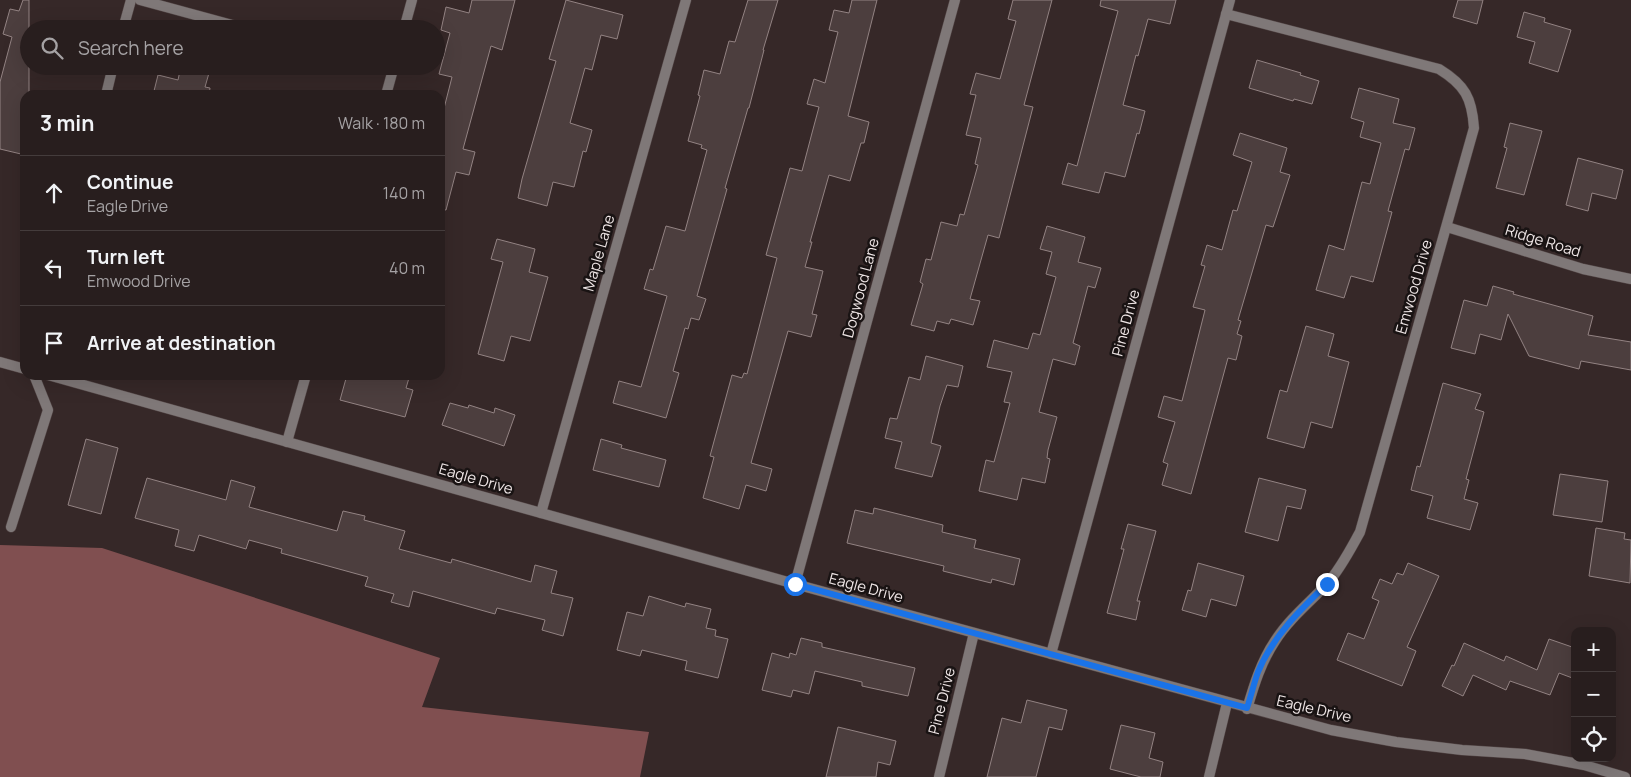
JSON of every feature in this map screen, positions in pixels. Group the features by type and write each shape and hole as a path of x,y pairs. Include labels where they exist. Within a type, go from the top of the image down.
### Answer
{"street":[{"path":"125,20 131,0"},
{"path":"140,0 214,20"},
{"path":"406,20 412,0"},
{"name":"Maple Lane","path":"541,513 686,0"},
{"name":"Dogwood Lane","path":"795,584 955,0"},
{"name":"Pine Drive","path":"1051,654 1230,0"},
{"name":"Emwood Drive","path":"1226,14 1439,69 1454,78 1466,93 1473,110 1474,128 1360,532 1345,561 1327,584 1291,619 1274,641 1258,671 1247,708"},
{"path":"107,90 111,75"},
{"path":"387,90 390,75"},
{"name":"Ridge Road","path":"1447,227 1584,269 1631,279"},
{"path":"0,362 20,368"},
{"path":"11,527 48,410 36,380"},
{"name":"Eagle Drive","path":"66,380 795,584 1331,730 1386,740 1462,750 1525,754 1584,765 1625,777"},
{"path":"287,442 305,380"},
{"name":"Pine Drive","path":"939,777 974,633"},
{"path":"1209,777 1227,703"}],"shaded area":[{"path":"0,545 102,548 440,658 422,707 649,732 640,777 0,777"}],"building":[{"path":"23,0 29,0 29,20 20,20 20,75 29,75 29,90 20,90 20,154 0,149 0,82 12,37 3,34 10,9 19,11"},
{"path":"472,0 515,0 502,50 491,46 463,149 475,152 469,175 456,172 446,210 445,104 452,77 443,75 445,75 445,52 450,33 445,31 445,20 443,20 446,7 469,13"},
{"path":"566,0 623,15 617,39 601,35 592,70 585,68 570,123 592,130 586,152 583,151 574,187 553,182 547,206 518,198 556,61 549,59"},
{"path":"748,0 778,0 697,296 706,299 699,320 691,318 688,329 685,328 673,371 679,373 666,418 613,403 619,381 641,387 667,296 644,289 650,269 653,270 666,226 685,231 707,150 701,148 702,145 688,141 700,96 698,95 704,70 720,74 729,41 735,42"},
{"path":"852,0 877,0 848,116 869,122 864,143 861,143 850,181 829,175 805,267 823,271 812,314 817,315 811,337 788,331 751,463 772,469 766,491 746,485 739,509 703,498 714,457 710,456 732,375 742,378 744,373 747,374 777,258 766,255 790,168 802,171 819,107 807,104 814,79 825,83 838,32 829,30 834,10 849,13"},
{"path":"1013,0 1052,0 1024,105 1033,107 999,238 988,235 970,299 980,301 973,325 951,319 949,324 937,321 934,331 911,325 923,284 920,282 926,259 931,260 941,222 957,226 960,214 964,215 978,165 975,164 981,138 966,135 976,95 970,94 976,73 1000,79 1016,21 1008,19"},
{"path":"1101,0 1176,0 1170,24 1148,19 1123,105 1145,111 1139,134 1137,133 1125,177 1105,172 1099,193 1062,184 1068,163 1077,166 1118,11 1100,6"},
{"path":"1458,0 1483,0 1477,24 1453,17"},
{"path":"1524,12 1545,18 1544,22 1571,30 1558,72 1529,63 1535,42 1517,37"},
{"path":"1257,60 1301,73 1300,75 1319,81 1312,104 1294,99 1293,101 1249,88"},
{"path":"158,75 178,80 179,75 208,75 205,87 210,88 210,90 154,90"},
{"path":"1359,88 1399,99 1393,123 1415,128 1409,150 1405,149 1388,211 1392,212 1373,282 1351,276 1344,298 1316,290 1329,245 1344,250 1362,182 1370,184 1381,143 1360,137 1364,122 1351,118"},
{"path":"1510,123 1542,131 1524,195 1496,188 1507,148 1504,147"},
{"path":"1240,133 1287,148 1280,172 1290,175 1273,227 1266,225 1238,320 1241,321 1237,334 1242,336 1236,360 1228,358 1191,494 1162,485 1168,464 1163,462 1175,422 1158,417 1164,396 1182,401 1205,310 1193,307 1205,266 1201,265 1207,245 1222,250 1233,210 1237,211 1252,162 1233,155"},
{"path":"1578,158 1623,170 1616,199 1592,193 1588,211 1566,205"},
{"path":"1047,226 1085,237 1078,262 1101,268 1095,288 1088,286 1073,343 1080,346 1075,365 1053,359 1039,412 1057,417 1048,450 1047,458 1050,459 1045,483 1022,478 1017,500 979,491 986,460 994,462 1010,403 1004,402 1012,372 987,367 994,340 1028,349 1033,333 1040,335 1056,277 1046,274 1052,252 1040,249"},
{"path":"497,239 535,249 529,272 548,277 530,341 511,336 504,361 478,354 503,262 491,259"},
{"path":"1493,286 1514,292 1513,294 1593,316 1588,335 1631,342 1631,370 1581,361 1579,369 1529,356 1508,314 1501,340 1480,334 1475,354 1451,348 1464,300 1487,306"},
{"path":"1306,326 1334,334 1328,356 1349,362 1332,428 1311,422 1304,448 1267,438 1280,390 1287,392"},
{"path":"926,356 963,366 958,387 947,385 940,406 931,443 941,446 932,477 895,468 902,442 885,438 890,418 897,419 909,377 920,380"},
{"path":"346,380 408,380 406,388 413,390 405,417 340,400"},
{"path":"1443,383 1481,394 1475,409 1484,412 1466,479 1469,480 1464,499 1478,503 1470,530 1427,518 1433,496 1411,490 1417,466 1420,467"},
{"path":"450,403 468,408 469,405 494,413 495,408 515,415 504,446 442,425"},
{"path":"86,439 118,448 101,514 68,505"},
{"path":"601,439 622,445 621,448 666,460 659,487 593,470"},
{"path":"1560,474 1608,481 1602,522 1553,515"},
{"path":"147,478 226,500 231,480 255,487 249,507 337,531 343,511 365,516 364,520 405,531 399,549 451,563 452,559 531,582 535,565 557,571 551,593 573,598 563,636 542,630 545,620 497,608 495,614 413,591 409,607 391,602 394,594 365,586 368,577 281,553 282,549 249,540 246,549 199,535 194,551 175,546 179,530 135,518"},
{"path":"1259,478 1306,490 1301,509 1287,506 1278,541 1245,532"},
{"path":"874,508 943,525 942,532 976,540 974,548 1020,559 1014,585 992,579 991,583 943,571 944,566 847,543 855,510 873,514"},
{"path":"1128,524 1156,531 1137,601 1140,601 1136,620 1107,613 1124,549 1121,549"},
{"path":"1596,528 1625,533 1624,539 1631,540 1630,583 1589,576"},
{"path":"1198,563 1244,576 1236,606 1211,599 1206,617 1182,610 1188,590 1191,591"},
{"path":"1408,563 1439,576 1407,647 1416,651 1402,686 1337,660 1348,633 1364,639 1379,601 1372,598 1380,579 1392,584 1397,573 1403,575"},
{"path":"649,596 685,607 686,603 711,609 706,628 716,630 715,636 728,639 718,678 685,670 687,661 642,650 640,656 617,650 627,612 643,616"},
{"path":"801,638 822,643 822,647 915,668 908,696 862,686 862,682 815,671 809,694 793,690 791,697 762,690 772,653 789,658 790,653 796,655"},
{"path":"1549,639 1571,647 1571,678 1559,673 1550,695 1510,681 1506,690 1473,675 1463,696 1442,686 1452,665 1454,666 1464,643 1504,661 1506,656 1537,670"},
{"path":"1027,700 1067,710 1062,730 1049,727 1036,777 987,777 1002,718 1021,723"},
{"path":"1121,725 1155,733 1149,758 1163,762 1160,777 1141,777 1110,769"},
{"path":"838,727 896,741 890,765 878,762 876,777 826,777"}],"route":[{"path":"795,584 1247,708 1258,671 1274,641 1291,619 1327,584"}]}
